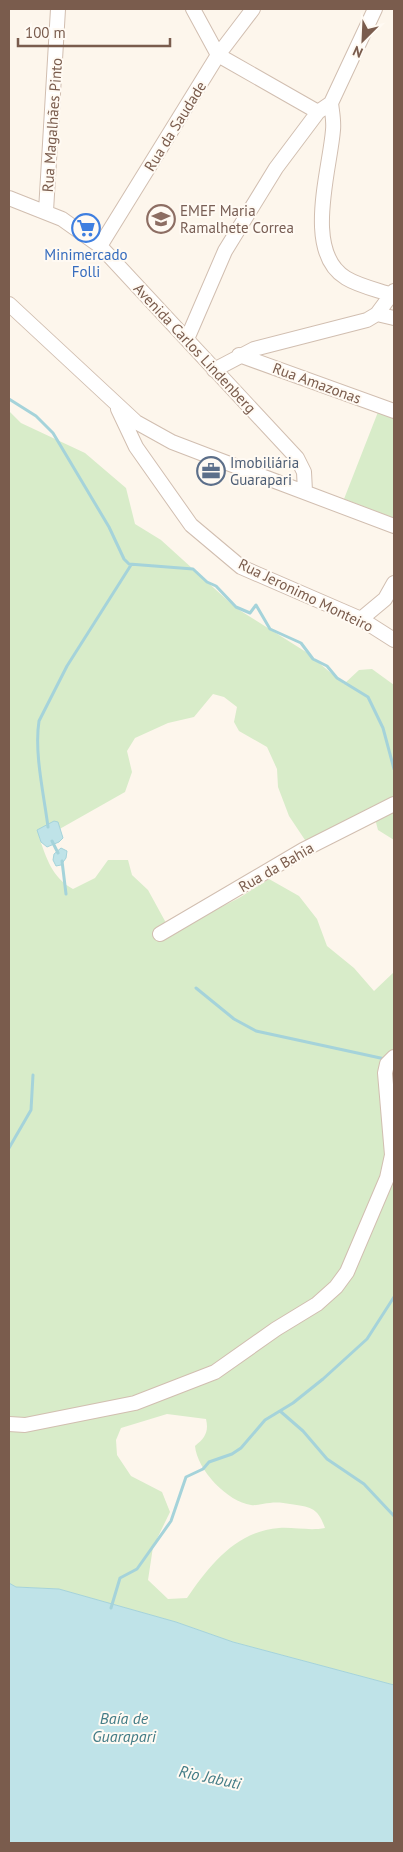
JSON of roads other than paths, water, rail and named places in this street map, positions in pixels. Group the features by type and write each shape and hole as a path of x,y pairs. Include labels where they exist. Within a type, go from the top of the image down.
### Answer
{"street":[{"name":"Rua Magalhães Pinto","path":"46,211 58,9"},
{"path":"193,9 218,55 318,112"},
{"name":"Rua da Saudade","path":"100,246 218,55 253,9"},
{"path":"187,339 226,251 276,168 318,112 331,103 374,9"},
{"path":"214,370 239,355 254,349 356,324 377,314 393,293 346,278 334,268 326,255 322,240 325,182 334,128 331,103"},
{"name":"Avenida Carlos Lindenberg","path":"9,198 46,211 79,230 100,246 297,458 304,472 305,491"},
{"path":"9,304 136,422 172,442 394,526"},
{"path":"377,314 394,318"},
{"name":"Rua Amazonas","path":"239,355 394,411"},
{"name":"Rua Jeronimo Monteiro","path":"115,404 136,447 191,525 241,566 361,619 394,640"},
{"path":"361,619 385,599 394,586"},
{"name":"Rua da Bahia","path":"160,934 303,850 394,804"},
{"path":"9,1424 25,1425 135,1402 216,1372 276,1329 317,1304 336,1286 347,1272 387,1178 392,1155 385,1073 387,1064 394,1057"}],"water":[{"path":"54,821 58,822 63,838 59,842 47,847 41,842 37,830"},
{"path":"61,848 67,851 66,858 61,865 56,866 53,860 54,854"},
{"name":"Baía de Guarapari","path":"9,1583 16,1587 59,1589 176,1622 233,1642 394,1685 394,1843 9,1843"}],"waterway":[{"path":"9,399 36,416 53,433 109,527 124,559 129,564 193,569 207,582 216,586 236,607 250,613 256,605 270,629 301,643 313,659 327,666 337,678 368,697 383,728 394,769"},
{"path":"48,827 40,774 39,721 67,666 131,565"},
{"path":"52,841 58,853"},
{"path":"62,861 66,894"},
{"path":"196,988 234,1019 256,1031 385,1059"},
{"path":"9,1148 31,1110 33,1075"},
{"path":"111,1608 120,1578 137,1569 171,1521 186,1477 203,1469 209,1462 232,1454 241,1448 265,1420 293,1403 323,1379 367,1339 394,1297"},
{"path":"280,1411 303,1431 327,1459 364,1484 394,1516"}],"place":[{"name":"EMEF Maria Ramalhete Correa","path":"161,219"},
{"name":"Minimercado Folli","path":"86,228"},
{"name":"Imobiliária Guarapari","path":"211,471"}],"water label":[{"name":"Rio Jabuti","path":"210,1777"}]}
